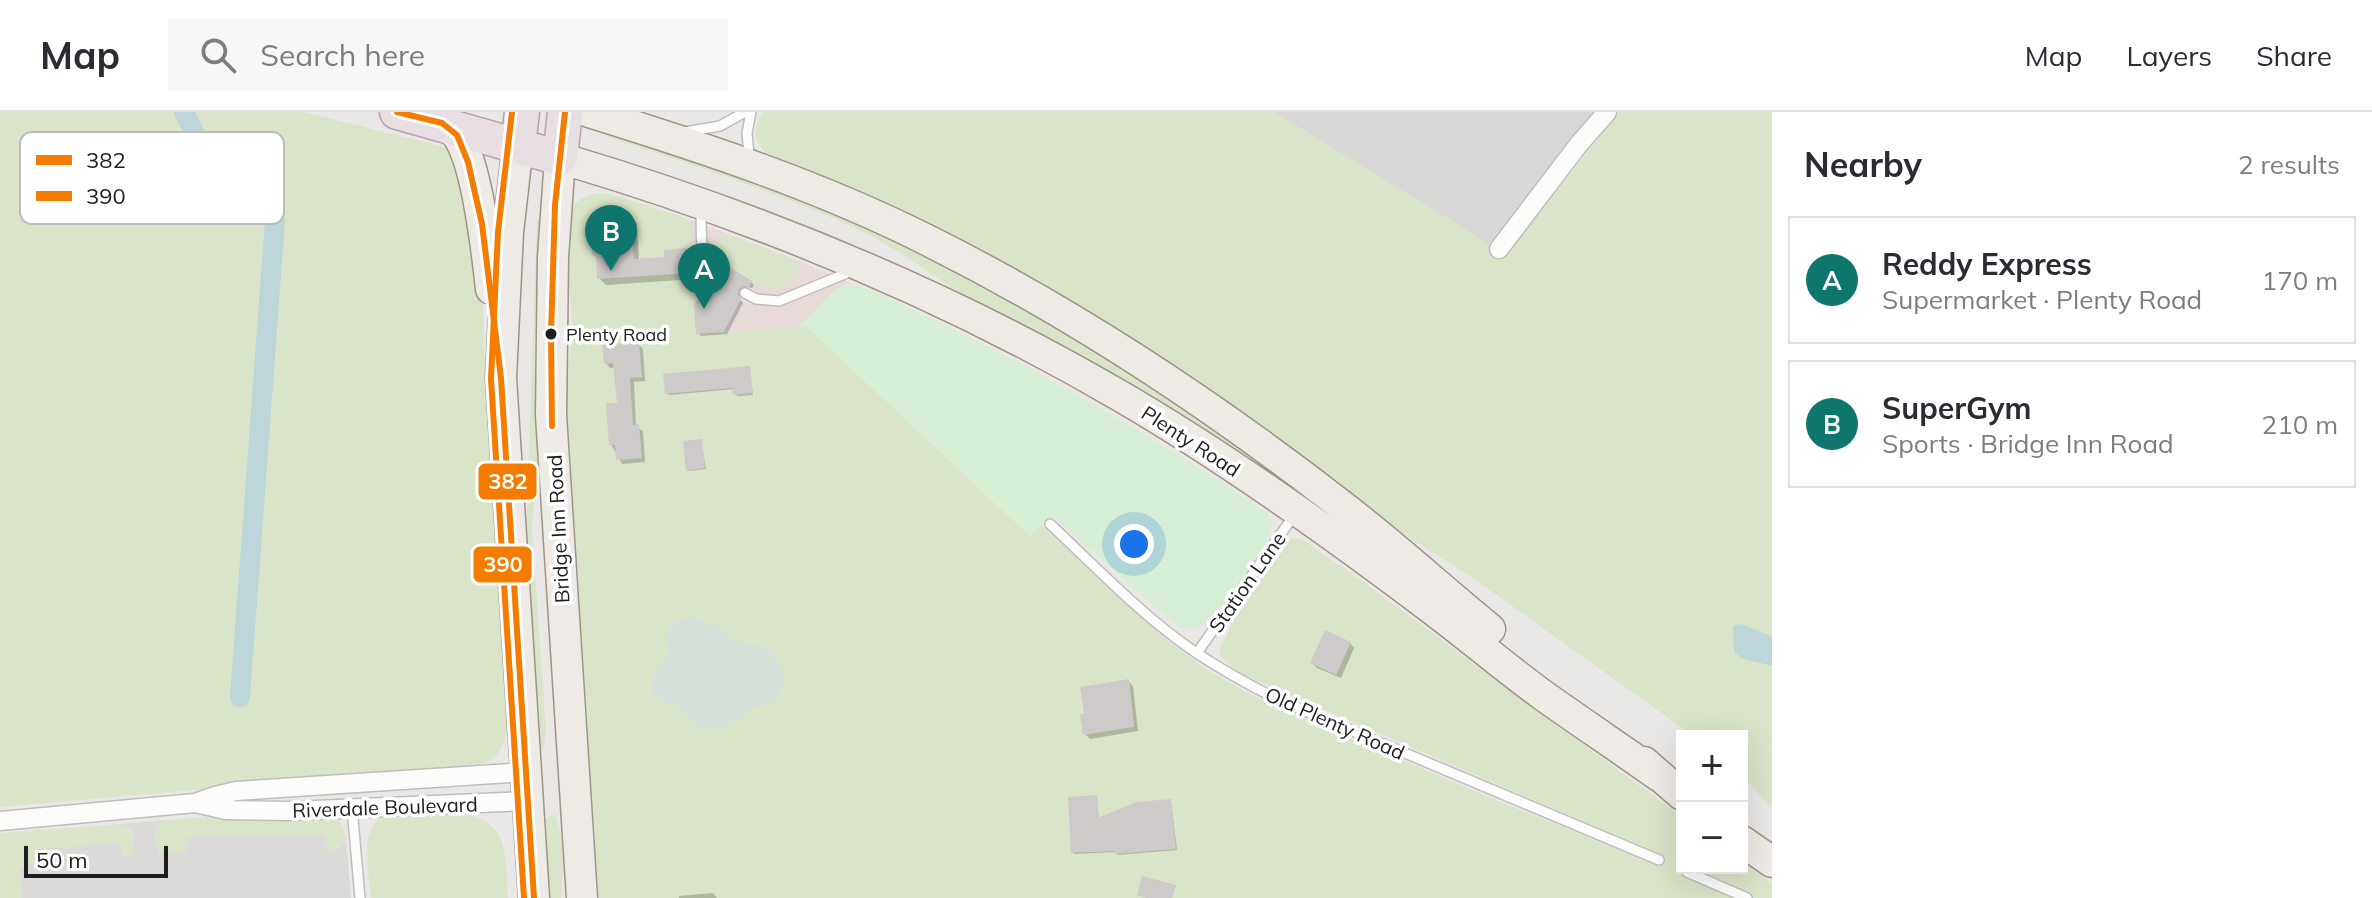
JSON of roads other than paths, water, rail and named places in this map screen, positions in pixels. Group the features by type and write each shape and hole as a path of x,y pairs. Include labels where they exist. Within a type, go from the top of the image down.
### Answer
{"highway":[{"name":"Plenty Road","path":"397,112 560,158"},
{"path":"518,145 522,112"},
{"name":"Bridge Inn Road","path":"560,158 565,112"}],"main road":[{"name":"Plenty Road","path":"589,112 765,170 902,229 1006,281 1079,323 1195,397 1342,506 1671,785"},
{"path":"442,123 452,129 461,143 474,185 488,259 501,378 534,898"},
{"path":"501,378 508,232 518,145"},
{"name":"Plenty Road","path":"560,158 701,203 862,266 1000,331 1099,384 1297,511 1428,606 1542,695 1671,785"},
{"name":"Bridge Inn Road","path":"560,158 553,257 551,415 582,898"},
{"name":"Riverdale Boulevard","path":"526,787 574,783"},
{"path":"1748,845 1772,862"}],"street":[{"path":"1499,249 1607,112"},
{"path":"350,784 352,808"},
{"name":"Riverdale Boulevard","path":"0,821 195,803 236,791 350,784 526,787"},
{"name":"Riverdale Boulevard","path":"195,803 237,811 352,808 526,787"}],"lane":[{"path":"666,135 720,126 748,112 749,155 765,170"},
{"path":"701,203 704,259 713,274"},
{"path":"745,293 764,301 779,301 862,266"},
{"name":"Station Lane","path":"1197,653 1297,511"},
{"name":"Old Plenty Road","path":"1050,524 1144,611 1226,672 1279,700 1659,860"},
{"path":"352,808 360,898"},
{"path":"1692,874 1747,898"}],"water":[{"path":"1742,624 1772,637 1772,666 1741,658 1734,652 1733,626"}],"waterway":[{"path":"184,112 194,132"},
{"path":"240,697 275,224"}],"place":[{"name":"SuperGym","path":"611,271"},
{"name":"Reddy Express","path":"704,309"},
{"name":"Plenty Road","path":"551,334"}]}
